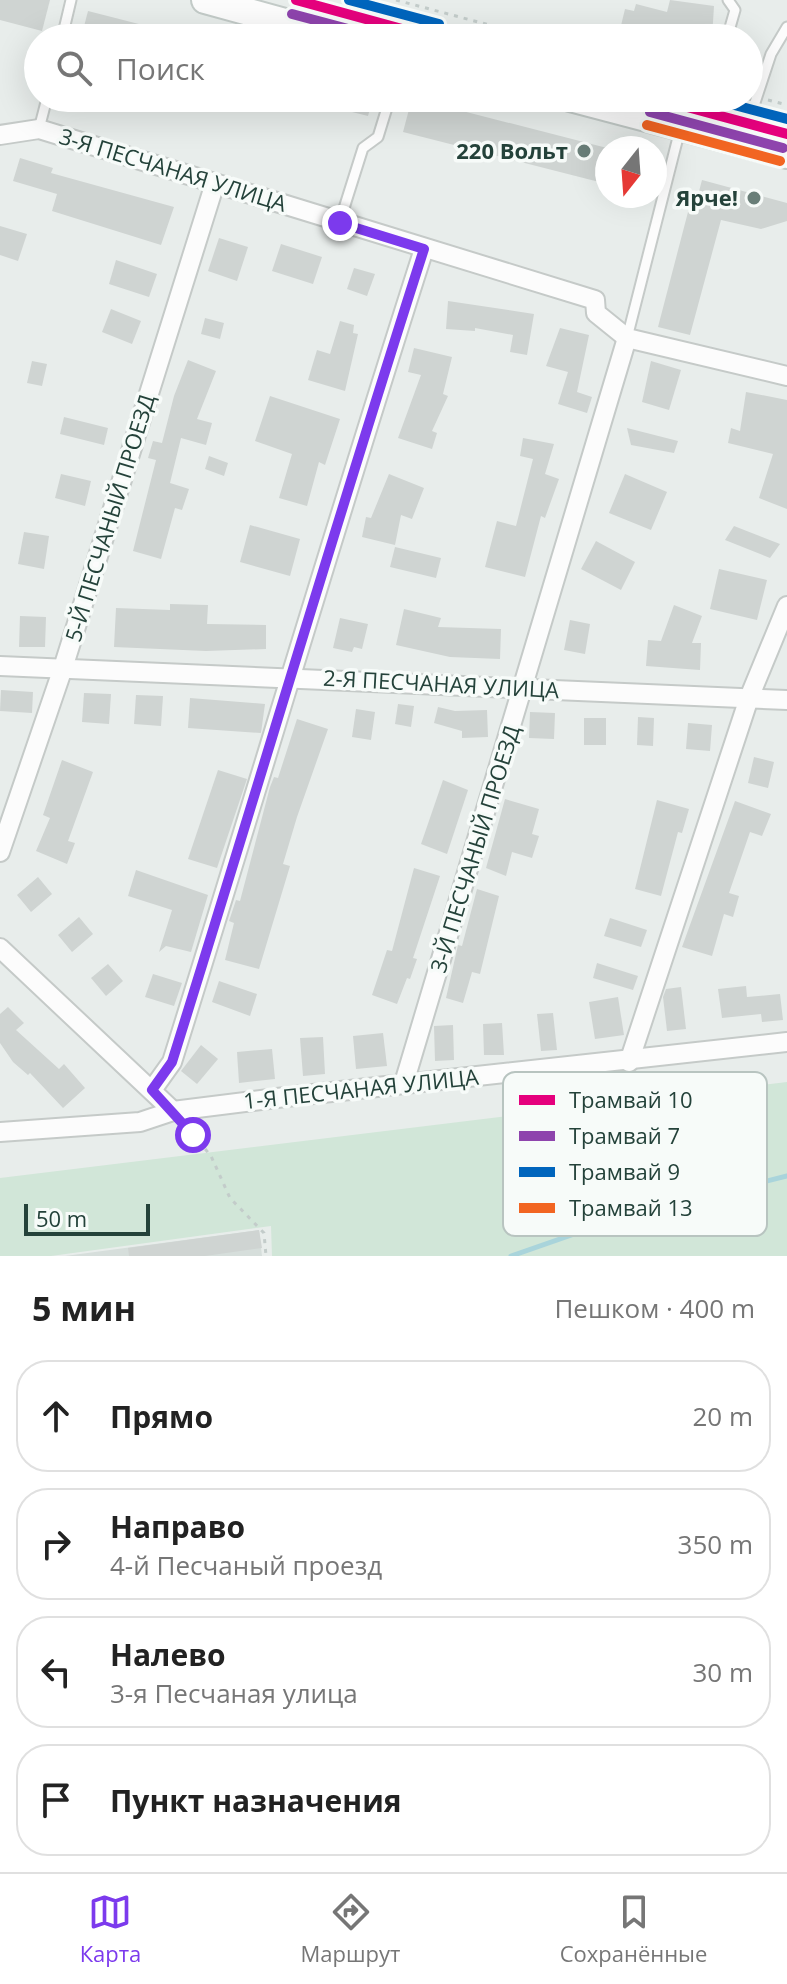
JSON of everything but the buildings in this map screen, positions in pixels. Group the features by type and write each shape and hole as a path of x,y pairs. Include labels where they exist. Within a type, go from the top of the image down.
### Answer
{"main road":[{"path":"205,0 292,24"},
{"path":"625,112 787,155"}],"street":[{"name":"3-Я ПЕСЧАНАЯ УЛИЦА","path":"0,135 39,129 595,300 596,313 627,338 787,376"},
{"name":"5-Й ПЕСЧАНЫЙ ПРОЕЗД","path":"0,852 63,668 215,183"},
{"path":"152,1090 172,1062 293,677 328,548 424,249"},
{"name":"3-Й ПЕСЧАНЫЙ ПРОЕЗД","path":"404,1083 627,338"},
{"path":"629,1062 749,698 787,606"},
{"name":"2-Я ПЕСЧАНАЯ УЛИЦА","path":"0,666 787,700"},
{"path":"0,948 173,1111"},
{"name":"1-Я ПЕСЧАНАЯ УЛИЦА","path":"522,1072 787,1042"},
{"name":"1-Я ПЕСЧАНАЯ УЛИЦА","path":"0,1132 140,1122 173,1111 503,1074"}],"lane":[{"path":"65,24 71,0"},
{"path":"728,0 735,10 731,24"},
{"path":"763,78 771,54 787,27"},
{"path":"39,129 43,112"},
{"path":"340,223 363,148 378,137 386,112"},
{"path":"627,338 684,112"},
{"path":"742,142 752,112"}],"path":[{"path":"396,0 486,24"},
{"path":"173,1111 211,1156 230,1198 264,1233 266,1256"}],"shaded area":[{"path":"259,1230 262,1256 65,1256"}],"green space":[{"path":"787,1082 787,1256 272,1256 271,1226 51,1256 0,1256 0,1178 503,1117 503,1236 767,1236 767,1084"}],"waterway":[{"path":"767,1181 787,1176"},
{"path":"511,1256 568,1236"}],"tram line":[{"name":"10","path":"296,0 384,24"},
{"name":"9","path":"349,0 439,24"},
{"name":"7","path":"292,14 330,24"},
{"name":"7","path":"650,112 783,148"},
{"name":"10","path":"706,112 787,134"},
{"name":"9","path":"761,112 787,119"},
{"name":"13","path":"647,125 780,161"}],"place":[{"name":"220 Вольт","path":"584,151"},
{"name":"Ярче!","path":"754,198"}],"route":[{"path":"193,1135 152,1090 172,1062 293,677 328,548 424,249 340,223"}]}
